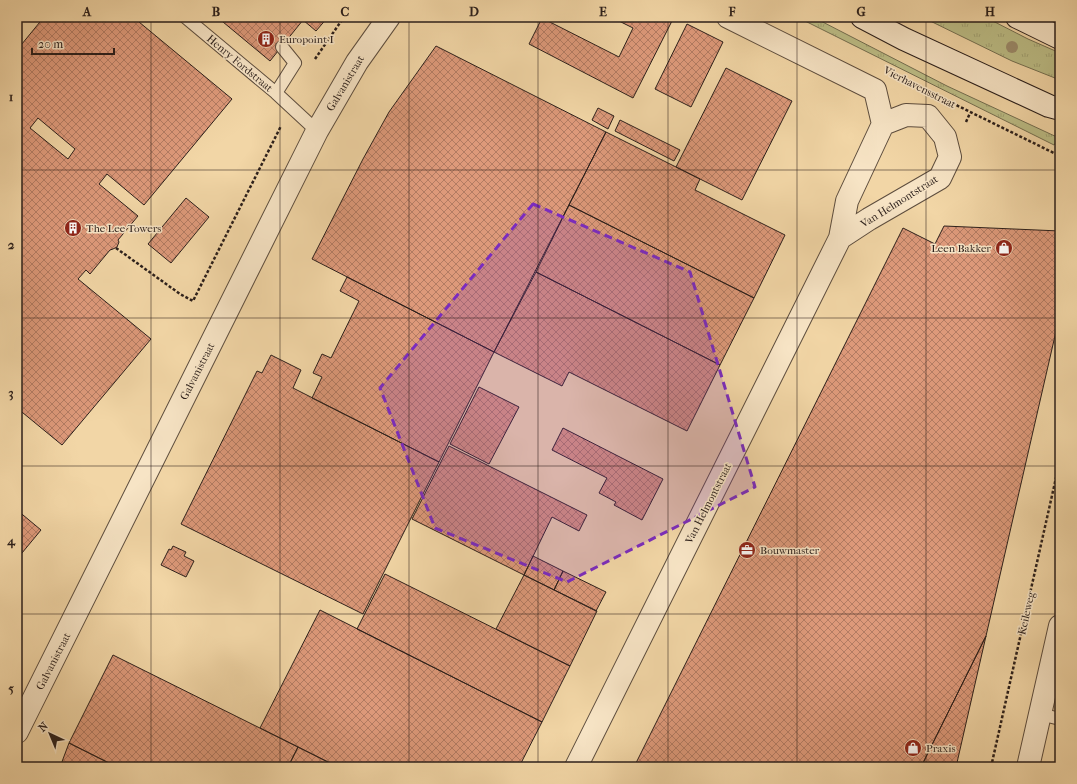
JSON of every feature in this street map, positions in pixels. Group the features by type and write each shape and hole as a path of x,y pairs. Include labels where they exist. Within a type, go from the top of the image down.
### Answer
{"street":[{"name":"Galvanistraat","path":"17,732 317,131 357,62 390,17"},
{"name":"Vierhavensstraat","path":"728,17 875,90 883,124"},
{"path":"862,17 911,42 1049,106 1060,109"},
{"path":"1017,17 1060,38"},
{"name":"Van Helmontstraat","path":"576,767 840,238 847,201 883,124 906,115 928,116 944,137 950,157 940,178 840,238"},
{"path":"1028,767 1050,716 1060,626"}],"lane":[{"name":"Henry Fordstraat","path":"185,17 276,93 317,131"},
{"name":"Henry Fordstraat","path":"276,93 295,63 282,47"}],"path":[{"path":"314,62 344,17"},
{"name":"Vierhavensstraat","path":"896,75 930,92"},
{"name":"Vierhavensstraat","path":"950,102 1060,156"},
{"path":"116,248 180,294 193,301 290,106"},
{"name":"Keileweg","path":"991,767 1060,460"}],"highlighted area":[{"path":"533,204 690,272 755,487 567,582 435,528 380,388"}],"green space":[{"path":"797,17 813,17 947,86 1059,138 1054,145"},
{"path":"922,17 985,17 1028,39 1060,53 1060,80 1012,61"}],"building":[{"name":"The Lee Towers","path":"44,17 133,17 232,99 144,205 107,174 99,184 138,216 118,240 119,242 117,247 110,250 90,274 86,270 78,279 151,339 62,445 17,408 17,50","holes":["38,118 75,149 68,159 30,128"]},
{"name":"Europoint I","path":"217,17 328,17 316,31 303,20 270,61"},
{"path":"611,17 674,17 633,98 529,44 542,18 619,57 633,28"},
{"path":"687,24 723,42 691,107 655,89"},
{"path":"436,46 606,132 494,352 312,259 363,159 389,112"},
{"path":"726,68 792,101 742,200 676,167"},
{"path":"598,108 614,116 608,129 592,120"},
{"path":"620,120 680,150 674,161 615,131"},
{"path":"606,132 700,179 695,190 785,235 754,298 569,205"},
{"path":"186,198 209,217 171,263 148,244"},
{"path":"569,205 754,298 720,365 536,272"},
{"path":"944,226 1060,231 1060,314 986,636 921,767 634,767 903,228 935,244"},
{"path":"536,272 720,365 687,431 569,372 562,386 494,352"},
{"path":"347,277 494,352 439,462 312,398 322,377 313,373 322,354 331,358 359,301 340,291"},
{"path":"271,355 301,370 293,388 439,462 363,614 181,524 257,371 262,373"},
{"path":"479,387 519,407 489,464 450,444"},
{"path":"563,428 663,479 642,520 614,505 616,502 599,493 607,478 552,450"},
{"path":"449,446 587,515 579,531 552,517 524,575 412,519"},
{"path":"17,510 41,530 17,559"},
{"path":"173,546 186,552 184,556 194,561 186,577 161,565 169,549 171,550"},
{"path":"533,556 563,571 554,590 524,575"},
{"path":"563,571 606,592 596,611 554,590"},
{"path":"385,574 570,666 542,722 357,629"},
{"path":"524,575 597,611 570,666 496,629"},
{"path":"320,610 542,722 519,767 338,767 260,728"},
{"path":"986,636 956,767 921,767"},
{"path":"113,655 298,747 288,767 117,767 69,743"},
{"path":"69,743 117,767 60,767"},
{"path":"298,747 338,767 288,767"}],"place":[{"name":"Europoint I","path":"266,39"},
{"name":"The Lee Towers","path":"73,228"},
{"name":"Leen Bakker","path":"1004,248"},
{"name":"Bouwmaster","path":"747,550"},
{"name":"Praxis","path":"913,748"}]}
